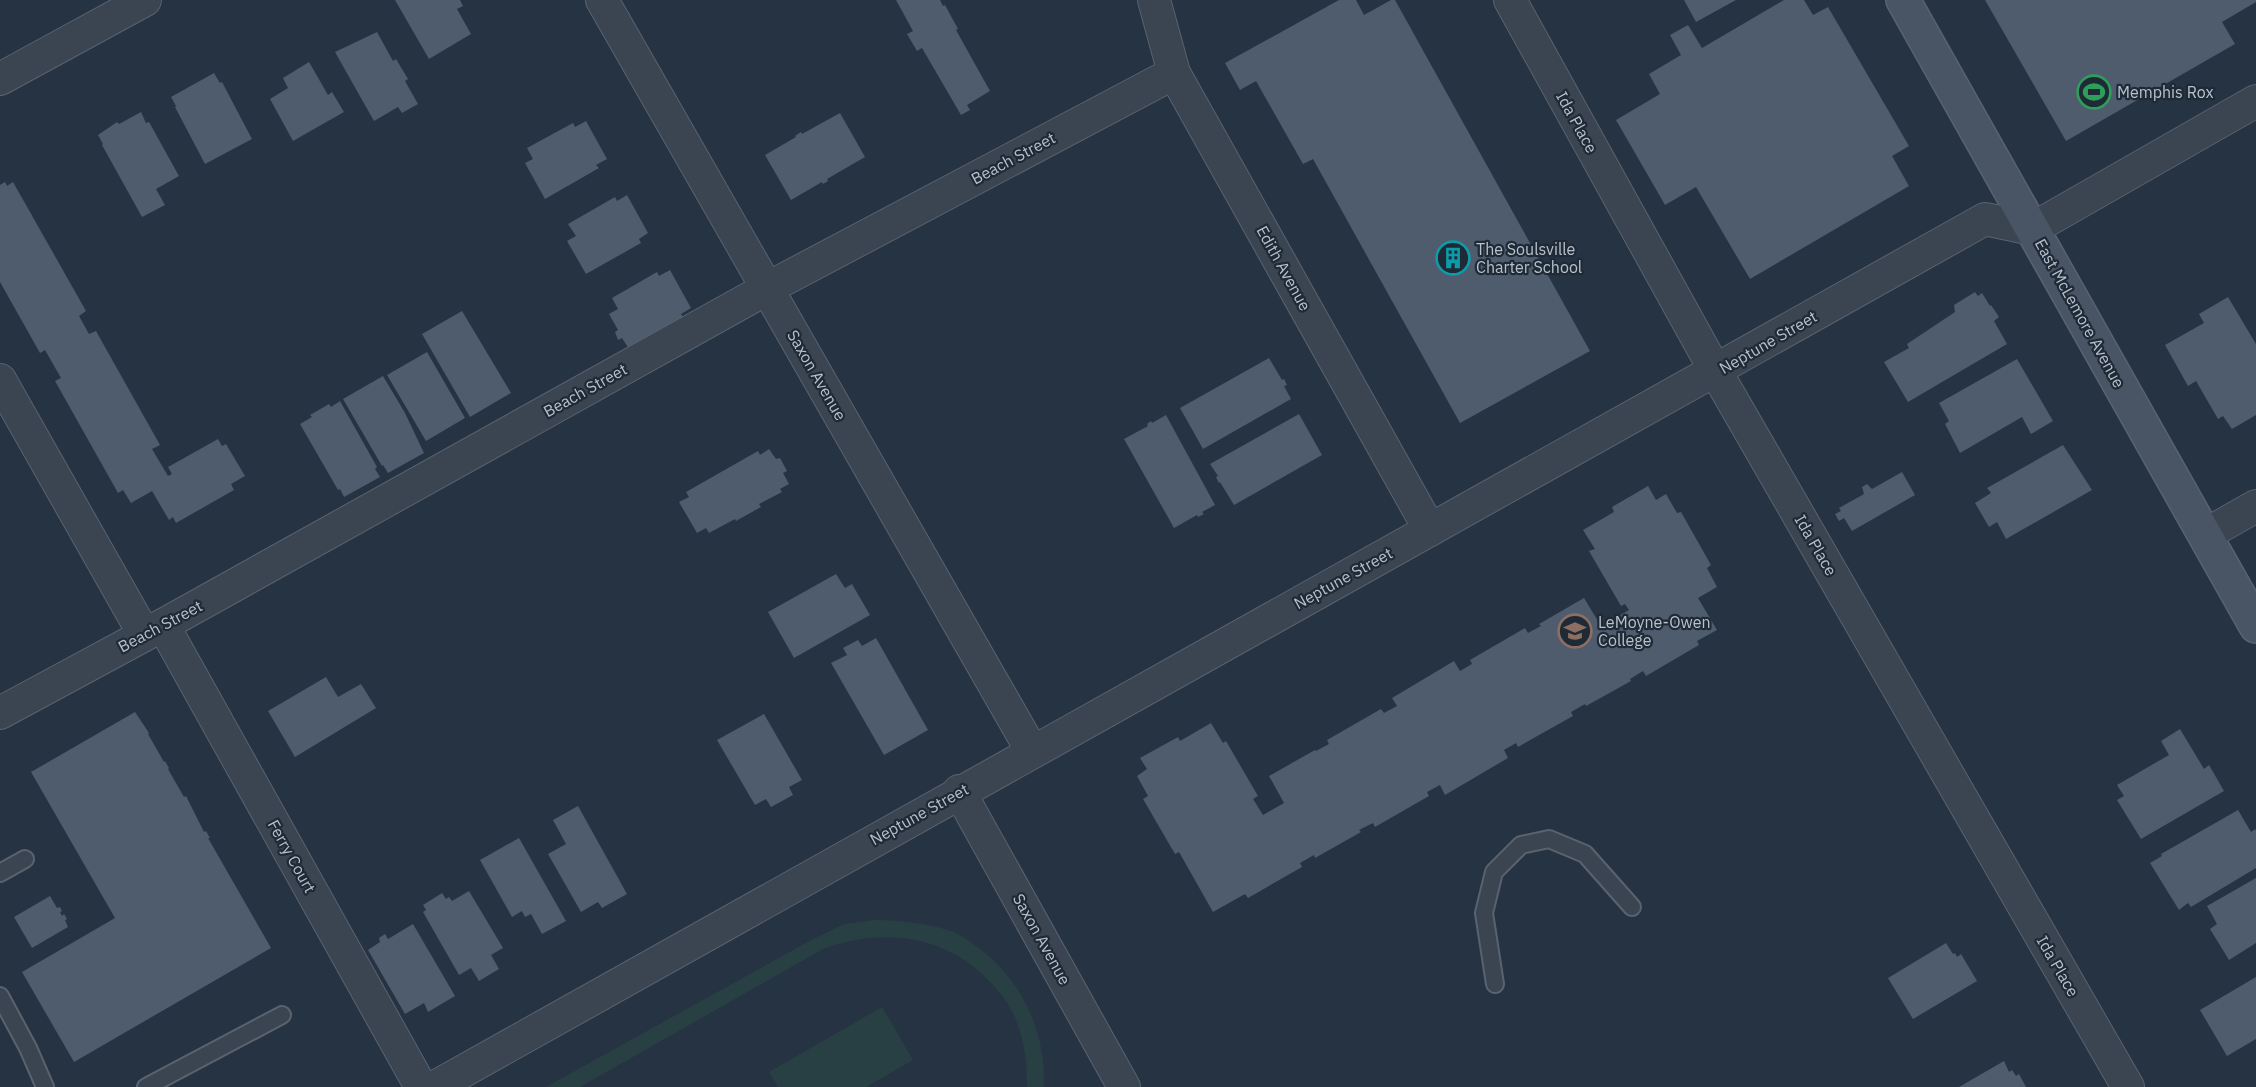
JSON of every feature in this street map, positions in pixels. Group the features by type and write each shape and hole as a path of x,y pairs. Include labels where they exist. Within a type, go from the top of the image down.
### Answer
{"main road":[{"name":"East McLemore Avenue","path":"1903,0 2256,626"}],"street":[{"name":"Saxon Avenue","path":"602,0 1032,751"},
{"name":"Edith Avenue","path":"1154,0 1174,73 1430,530"},
{"name":"Ida Place","path":"1510,0 1716,372 2128,1087"},
{"path":"0,79 132,3"},
{"name":"Beach Street","path":"0,713 768,288 1174,73"},
{"path":"2032,228 2256,100"},
{"name":"Neptune Street","path":"435,1087 959,791 1716,372 1985,219 2032,228"},
{"name":"Ferry Court","path":"0,380 154,629 421,1087"},
{"path":"2205,535 2256,506"},
{"name":"Saxon Avenue","path":"959,791 1124,1087"}],"lane":[{"path":"1495,984 1484,913 1494,872 1521,845 1549,839 1586,854 1632,906"},
{"path":"0,873 25,859"},
{"path":"0,996 28,1048 45,1087"},
{"path":"146,1087 282,1015"}],"green space":[{"path":"875,920 942,928 961,936 997,964 1012,981 1033,1020 1040,1041 1044,1087 1027,1087 1025,1055 1017,1023 1004,999 986,978 969,963 950,952 930,944 888,937 866,938 823,949 580,1087 546,1087 813,939 844,924"},
{"path":"882,1007 913,1060 866,1087 778,1087 769,1072"}],"building":[{"path":"395,0 460,0 463,6 457,9 471,34 429,59"},
{"path":"896,0 940,0 943,6 945,5 958,29 956,30 990,91 967,105 970,110 961,115 922,48 917,51 907,34 913,31"},
{"name":"The Soulsville Charter School","path":"1339,0 1356,0 1364,15 1395,0 1590,351 1460,423 1313,159 1303,164 1256,81 1240,90 1225,63"},
{"path":"1684,0 1736,0 1696,22"},
{"path":"1784,0 1804,0 1813,15 1828,7 1909,146 1892,156 1909,186 1750,279 1696,187 1665,205 1616,120 1660,94 1649,74 1681,55 1670,35 1688,25 1702,48"},
{"name":"Memphis Rox","path":"1985,0 2256,0 2256,2 2222,22 2235,44 2066,141"},
{"path":"377,32 393,61 396,59 408,79 405,81 418,104 402,113 398,107 374,121 335,52"},
{"path":"309,62 328,95 332,92 344,112 293,141 270,99 288,88 283,78"},
{"path":"214,73 220,83 222,82 252,139 205,164 171,97"},
{"path":"141,112 179,176 156,189 165,205 142,217 98,135 117,122 119,124"},
{"path":"840,113 865,157 827,179 828,181 823,184 822,182 791,200 765,155 801,132 802,134"},
{"path":"586,121 607,159 596,165 599,168 545,199 525,163 533,159 527,148 573,123 575,127"},
{"path":"5,182 7,186 13,182 86,311 79,316 89,334 96,331 160,445 152,449 168,476 172,474 168,467 218,439 222,446 226,444 245,476 231,484 234,490 176,523 173,517 169,520 152,491 131,503 123,490 118,493 55,381 61,378 45,350 40,353 0,282 0,185"},
{"path":"627,195 648,233 639,239 641,243 586,274 567,241 576,236 568,224 615,197 617,201"},
{"path":"670,270 691,308 681,314 683,317 629,349 622,338 618,340 615,332 618,330 609,314 618,309 612,298 657,272 659,276"},
{"path":"1975,292 1978,296 1982,293 1999,317 1994,321 2007,344 1908,402 1884,362 1909,348 1907,344 1955,312 1954,305"},
{"path":"2228,297 2256,344 2256,415 2232,429 2223,416 2218,419 2196,381 2188,386 2165,345 2204,323 2199,314"},
{"path":"462,311 511,393 470,417 422,334"},
{"path":"427,352 465,418 426,441 387,375"},
{"path":"1269,358 1282,380 1284,379 1287,385 1284,386 1291,399 1203,449 1180,408"},
{"path":"2017,359 2053,421 2031,434 2022,417 1960,453 1945,424 1949,421 1939,403"},
{"path":"383,376 405,413 424,453 388,473 343,399"},
{"path":"340,401 377,467 375,469 380,477 344,497 300,424 329,404 331,407"},
{"path":"1299,414 1322,455 1234,505 1219,483 1216,477 1218,476 1210,464"},
{"path":"1166,415 1215,505 1202,512 1204,514 1198,517 1197,515 1174,528 1124,439 1148,426 1147,424 1151,421 1152,423"},
{"path":"2063,445 2092,490 2006,539 1997,522 1989,527 1975,503 1991,493 1987,488"},
{"path":"769,449 776,459 780,458 787,471 783,473 789,484 780,489 782,492 759,504 761,507 736,521 735,519 709,533 706,528 697,533 679,502 689,497 686,492 758,451 760,455"},
{"path":"1902,472 1915,495 1852,531 1844,518 1839,521 1835,514 1841,511 1839,508 1864,494 1862,487 1867,484 1872,489"},
{"path":"1648,486 1656,500 1666,494 1677,513 1681,512 1711,565 1707,568 1717,587 1698,598 1717,630 1697,641 1699,645 1646,676 1643,671 1630,679 1631,681 1571,712 1573,716 1518,747 1516,743 1504,750 1508,758 1445,795 1440,785 1427,792 1429,796 1375,827 1373,823 1359,830 1361,832 1315,858 1314,855 1300,863 1302,867 1248,898 1245,894 1213,912 1179,852 1175,854 1143,799 1148,796 1137,776 1147,769 1140,758 1178,737 1180,741 1211,723 1223,743 1226,741 1258,796 1253,799 1263,815 1284,803 1269,776 1329,744 1327,740 1381,709 1384,713 1397,706 1392,698 1454,661 1460,671 1472,664 1470,660 1525,628 1528,633 1541,626 1539,624 1584,598 1601,626 1629,610 1625,604 1621,606 1589,551 1595,549 1583,530 1614,512 1612,507"},
{"path":"836,574 845,588 852,584 870,615 794,658 768,612"},
{"path":"876,638 928,730 884,755 831,663 847,655 843,648 858,640 862,646"},
{"path":"326,677 338,697 361,684 376,708 295,757 268,711"},
{"path":"135,712 184,797 186,796 204,832 206,831 271,948 74,1062 22,972 115,918 31,772"},
{"path":"764,714 802,780 789,787 793,795 771,807 766,799 755,805 717,740"},
{"path":"2180,729 2204,769 2209,765 2224,791 2141,839 2117,800 2124,796 2117,785 2169,755 2161,741"},
{"path":"578,806 627,894 602,908 598,902 581,912 548,854 566,844 553,820"},
{"path":"2238,810 2251,832 2255,829 2256,831 2256,868 2191,907 2188,903 2179,910 2150,863 2162,856 2161,854"},
{"path":"519,838 566,921 542,934 531,914 525,917 522,911 512,917 480,860"},
{"path":"2256,878 2256,943 2229,960 2210,929 2217,924 2207,906"},
{"path":"469,891 503,948 491,955 499,969 479,981 471,968 459,975 423,912 426,910 423,905 442,893 446,899 449,897 452,901"},
{"path":"50,896 57,908 60,907 62,916 64,914 67,919 65,920 68,927 32,948 14,917"},
{"path":"413,924 455,996 428,1012 424,1003 405,1014 368,950 380,942 379,938 385,934 388,939"},
{"path":"1946,943 1957,957 1961,954 1977,981 1913,1019 1888,978"},
{"path":"2256,977 2256,1039 2227,1056 2200,1010"},
{"path":"2004,1061 2009,1072 2012,1070 2016,1076 2019,1074 2026,1087 1959,1087"}],"place":[{"name":"Memphis Rox","path":"2094,92"},
{"name":"The Soulsville Charter School","path":"1453,258"},
{"name":"LeMoyne-Owen College","path":"1575,631"}]}
